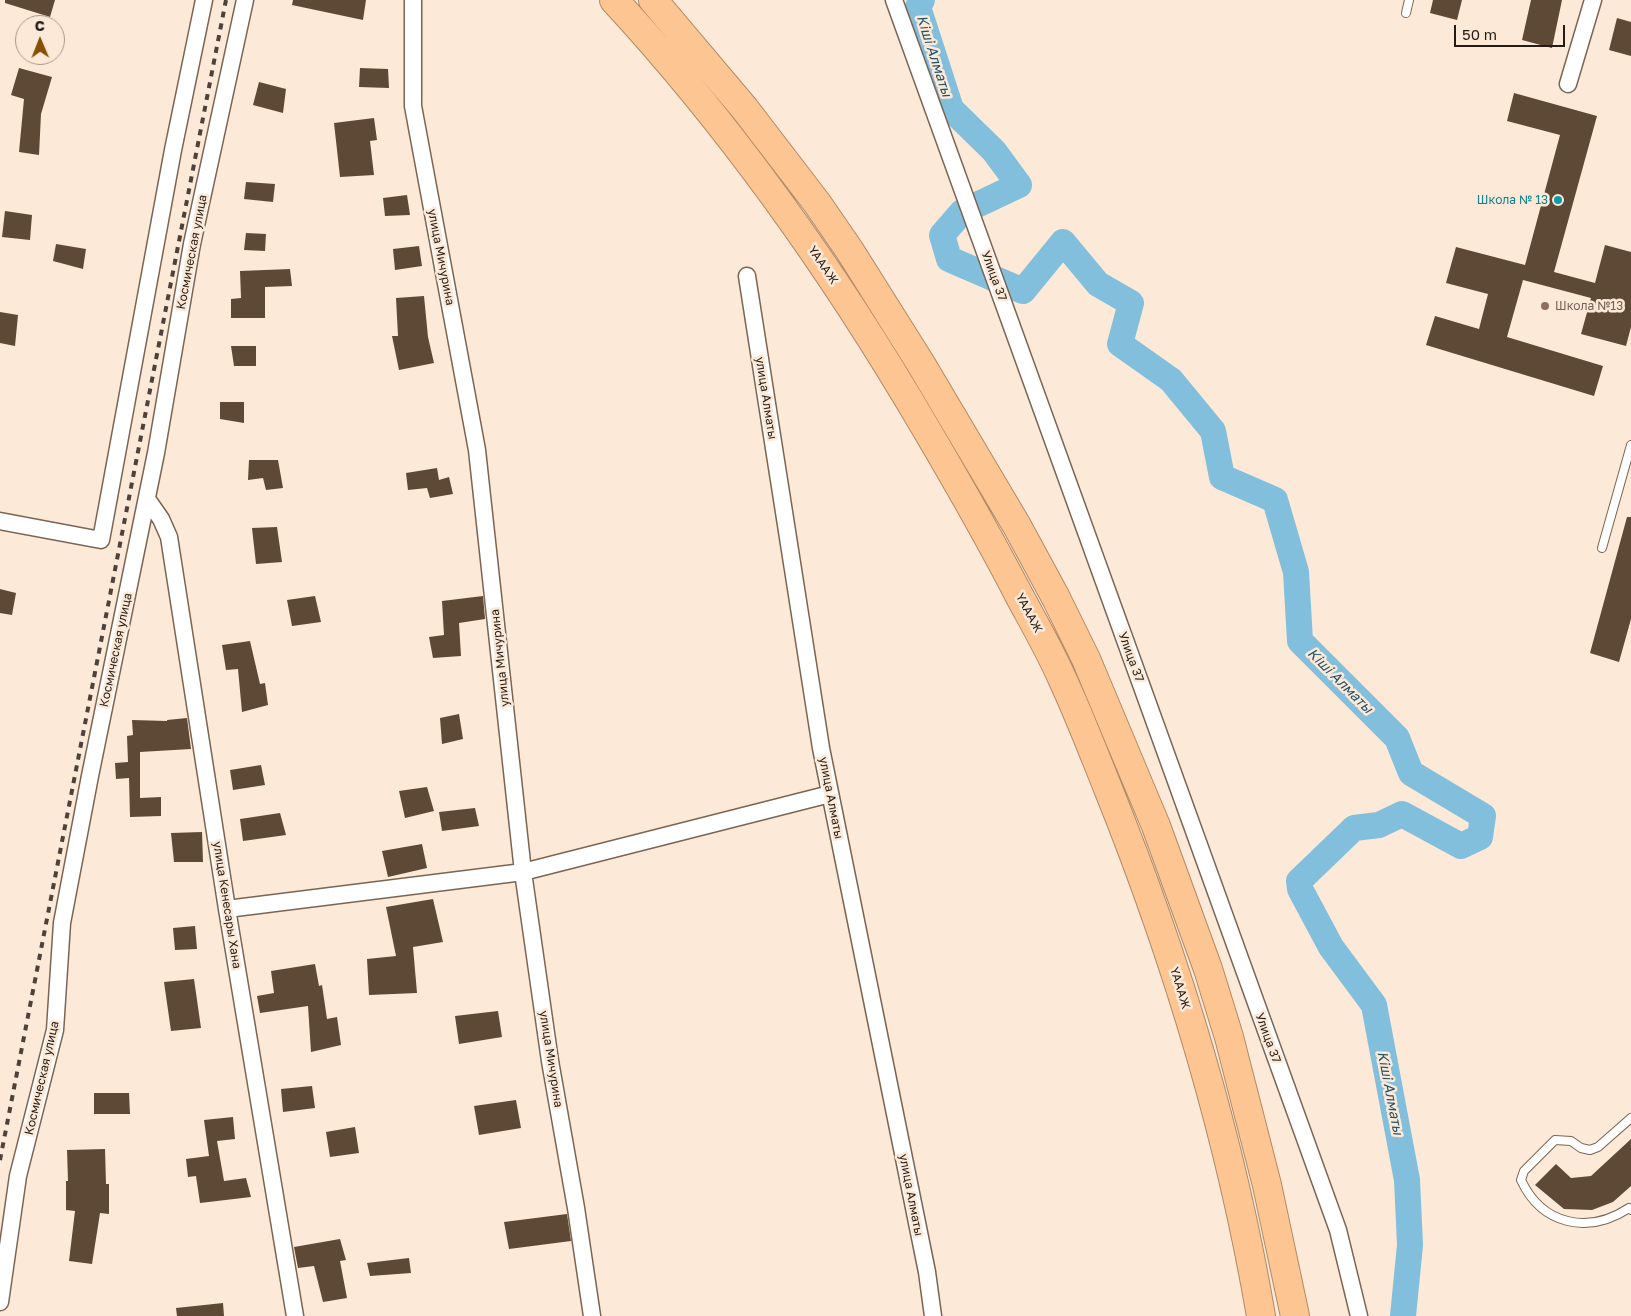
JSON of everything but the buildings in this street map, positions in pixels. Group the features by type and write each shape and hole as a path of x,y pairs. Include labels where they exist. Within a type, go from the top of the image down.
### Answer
{"highway":[{"name":"ҮАААЖ","path":"614,0 661,51 763,179 870,334 963,492 1059,672 1118,812 1174,967 1229,1162 1261,1316"},
{"path":"652,0 745,109 850,251 921,364 1012,518 1069,624 1117,730 1153,818 1208,969 1229,1036 1267,1185 1294,1316"}],"street":[{"path":"0,521 100,540 204,0"},
{"name":"Космическая улица","path":"0,1302 18,1176 56,1030 64,913 146,499 192,244 246,0"},
{"name":"улица Мичурина","path":"413,0 413,106 477,450 523,872 550,1061 576,1208 592,1316"},
{"name":"Улица 37","path":"894,0 1338,1230 1359,1316"},
{"path":"1568,84 1592,0"},
{"name":"улица Алматы","path":"748,276 821,748 927,1272 933,1316"},
{"name":"улица Кенесары Хана","path":"146,499 161,519 169,537 227,909 295,1316"},
{"path":"227,909 523,872 830,794"}],"lane":[{"path":"1406,13 1409,0"},
{"path":"1602,548 1631,445"},
{"path":"1631,1118 1598,1147 1590,1150 1581,1148 1571,1141 1555,1140 1524,1171 1521,1180 1526,1191 1549,1214 1564,1222 1589,1222 1618,1215 1629,1208 1631,1210"}],"waterway":[{"name":"Кіші Алматы","path":"922,0 918,7 951,109 994,151 1019,185 962,212 942,235 949,259 1023,291 1063,242 1098,284 1131,303 1120,344 1171,380 1213,431 1222,477 1275,500 1296,572 1300,641 1397,738 1411,773 1483,816 1480,837 1461,846 1402,814 1379,825 1354,828 1299,881 1300,889 1331,947 1374,1005 1407,1180 1410,1245 1403,1316"}],"railway":[{"path":"0,1160 226,0"}],"place":[{"name":"Школа № 13","path":"1558,200"},
{"name":"Школа №13","path":"1545,306"}]}
